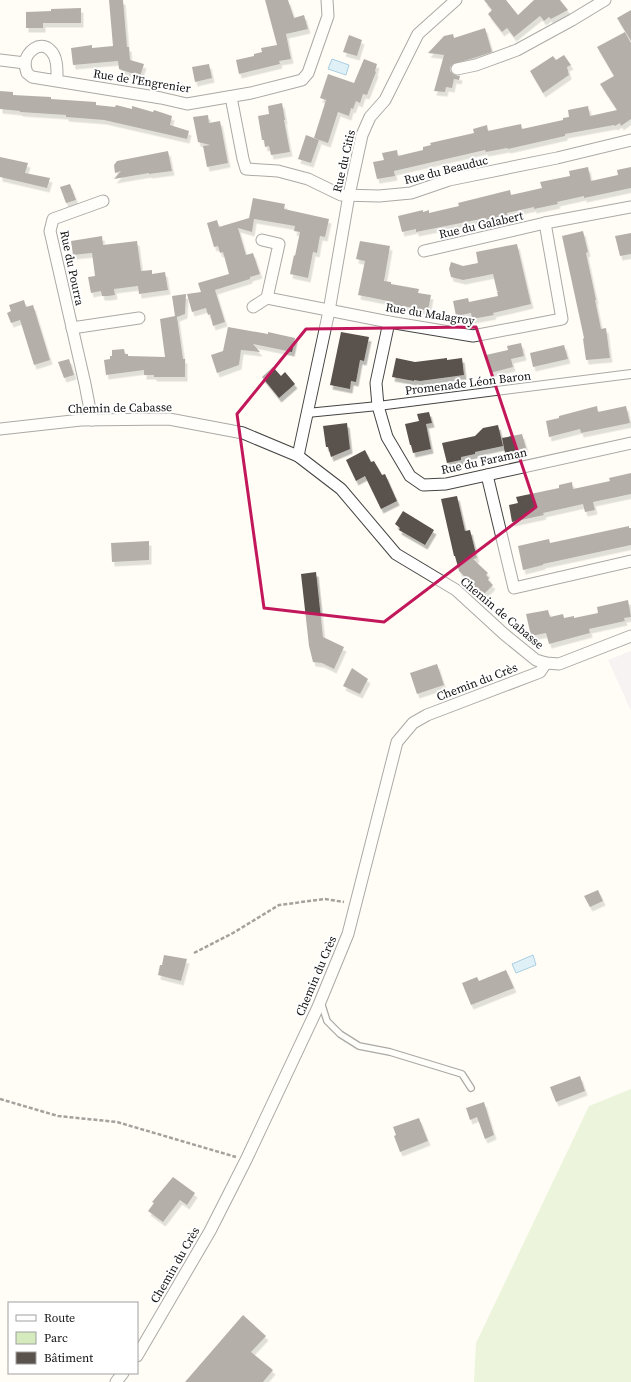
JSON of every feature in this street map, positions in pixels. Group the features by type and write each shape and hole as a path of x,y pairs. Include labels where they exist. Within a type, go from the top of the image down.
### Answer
{"street":[{"name":"Rue de l'Engrenier","path":"25,63 27,73 32,77 161,98 187,104 251,94 302,80 308,73 328,16 327,0"},
{"name":"Rue du Citis","path":"329,311 349,195 362,135 370,117 386,100 418,34 456,0"},
{"path":"457,69 476,65 517,50 605,0"},
{"path":"0,60 25,63 29,52 36,47 44,46 51,50 57,63 57,81"},
{"name":"Rue du Beauduc","path":"231,97 246,169 278,171 308,179 341,195 379,196 411,193 450,180 557,158 631,140"},
{"name":"Rue du Pourra","path":"92,420 50,230 53,218 103,201"},
{"path":"545,223 631,207"},
{"name":"Rue du Malagroy","path":"267,298 329,311 473,336 562,319 545,223"},
{"name":"Rue du Galabert","path":"424,251 545,223"},
{"path":"253,307 267,298 279,244 262,240"},
{"path":"298,456 329,311"},
{"path":"72,328 139,318"},
{"name":"Rue du Faraman","path":"389,322 376,383 378,406 387,437 410,476 424,485 446,484 631,443"},
{"name":"Promenade Léon Baron","path":"307,413 378,406 631,374"},
{"name":"Chemin de Cabasse","path":"0,429 81,420 169,419 243,433 298,456 341,489 396,554 456,590 509,639 536,660 559,664 631,636"},
{"path":"487,475 514,588 631,561"},
{"name":"Chemin du Crès","path":"138,1354 210,1231 246,1160 320,1000 348,934 397,742 413,723 426,715 540,672 546,662"},
{"path":"116,1382 122,1374"}],"lane":[{"path":"320,1000 328,1021 340,1034 359,1046 390,1052 462,1074 470,1088"}],"path":[{"path":"194,953 234,933 280,905 324,899 356,905"},
{"path":"0,1100 58,1116 117,1122 246,1160"}],"highlighted area":[{"path":"476,327 536,507 384,622 264,608 237,414 306,329"}],"shaded area":[{"path":"631,651 631,711 608,660"}],"green space":[{"path":"631,1089 631,1382 474,1382 476,1343 589,1106"}],"water":[{"path":"332,59 349,65 346,75 328,69"},
{"path":"533,955 536,965 516,973 512,964"}],"building":[{"path":"109,0 123,0 127,47 129,47 130,60 144,64 140,76 119,69 118,61 73,65 71,48 92,45 92,48 113,46"},
{"path":"265,0 288,0 294,18 304,15 308,29 286,34 291,59 279,61 280,64 239,74 236,60 254,56 254,54 262,52 261,48 277,45"},
{"path":"484,0 506,0 518,15 534,0 560,0 568,10 551,19 549,17 544,21 540,16 514,37 507,28 502,32 488,14 492,10"},
{"path":"81,8 81,23 43,23 43,28 26,28 26,12"},
{"path":"631,10 631,41 617,18"},
{"path":"485,28 492,52 453,64 450,67 450,71 454,75 460,76 459,80 454,79 452,88 446,87 445,92 434,91 444,55 428,53 444,36 453,34 454,38"},
{"path":"625,32 631,43 631,119 621,126 620,123 615,126 565,134 565,136 508,149 486,152 485,150 394,171 395,176 377,179 373,162 384,160 382,153 397,150 398,156 423,150 423,147 431,145 430,143 474,133 473,129 487,125 488,131 521,124 522,129 563,120 563,118 569,117 568,110 588,106 590,116 617,110 600,84 614,76 597,47"},
{"path":"349,35 362,40 357,56 343,52"},
{"path":"564,55 571,65 567,67 569,75 543,93 530,71 553,56 556,60"},
{"path":"364,59 377,64 376,72 367,95 363,94 360,103 356,101 353,109 351,108 349,116 338,112 328,143 314,138 326,100 320,98 328,74 354,83"},
{"path":"209,64 212,78 195,82 192,67"},
{"path":"0,91 13,92 13,95 51,97 51,99 96,102 96,105 115,107 116,105 132,109 132,106 153,112 154,110 172,116 170,125 189,131 187,139 104,120 0,109"},
{"path":"282,103 290,152 271,155 269,146 265,147 264,140 262,140 258,116 269,114 268,106"},
{"path":"208,115 209,123 220,121 228,163 207,167 203,146 210,145 198,142 193,117"},
{"path":"306,135 319,140 311,163 298,159"},
{"path":"168,151 172,171 114,179 121,171 115,173 114,165 117,161"},
{"path":"0,157 28,163 25,173 50,178 47,188 0,177"},
{"path":"588,167 591,181 618,175 617,170 631,167 631,188 584,198 584,196 557,202 558,204 534,209 534,207 507,213 507,215 487,220 486,218 416,232 416,229 402,232 398,216 423,210 423,212 429,210 429,213 459,206 458,203 510,190 511,195 542,188 540,182 570,176 569,171"},
{"path":"70,184 76,200 66,203 60,187"},
{"path":"253,198 285,204 284,209 329,219 325,237 320,236 317,253 313,252 308,278 290,274 300,232 294,231 295,226 254,219 252,232 238,228 246,255 253,253 260,274 250,277 250,279 215,290 225,322 213,326 210,314 208,315 206,308 192,312 187,294 201,292 198,283 229,274 223,252 220,253 218,246 214,247 207,223 217,220 219,227 249,218"},
{"path":"583,231 601,329 606,328 610,358 586,360 584,338 562,236"},
{"path":"631,233 631,254 620,256 615,236"},
{"path":"102,236 103,245 137,241 141,271 152,270 152,274 165,272 168,290 139,294 138,286 114,289 115,295 102,296 101,291 91,293 88,277 95,276 92,253 73,255 71,241"},
{"path":"360,241 390,246 384,281 391,282 391,284 419,289 418,293 431,295 428,311 403,306 402,309 392,307 393,302 358,295 365,261 356,259"},
{"path":"517,244 531,304 493,313 494,315 472,319 471,313 456,316 453,301 468,298 469,302 498,296 497,292 499,291 497,291 493,274 463,280 451,277 449,269 451,262 463,266 478,263 476,252"},
{"path":"186,294 185,314 177,317 183,359 185,359 185,377 154,377 154,375 144,375 144,370 106,375 104,360 110,359 110,356 112,356 112,350 124,349 125,354 128,354 128,356 165,357 160,319 175,316 172,296"},
{"path":"24,300 26,307 33,305 50,360 34,365 20,320 11,323 7,313 11,311 9,305"},
{"path":"228,327 268,334 268,332 295,338 292,352 253,344 260,352 241,350 239,365 217,373 211,355 223,351"},
{"path":"341,332 369,337 364,361 360,360 356,382 351,381 350,389 330,385"},
{"path":"521,343 524,356 511,359 513,367 490,373 486,355 508,350 507,346"},
{"path":"564,345 568,359 533,367 530,353"},
{"path":"396,358 415,362 447,358 447,360 462,358 464,375 420,381 392,377"},
{"path":"69,359 74,375 64,378 58,362"},
{"path":"273,367 281,376 285,372 295,384 279,398 262,377"},
{"path":"597,406 598,412 626,406 630,423 581,433 580,429 549,437 546,421"},
{"path":"429,412 432,423 426,424 431,449 413,453 405,424 419,421 417,414"},
{"path":"347,423 350,449 331,457 328,447 326,447 323,426"},
{"path":"498,425 503,446 475,452 475,454 461,457 461,460 447,463 442,443 475,436 483,428"},
{"path":"522,434 526,448 505,453 502,438"},
{"path":"365,450 371,462 374,461 382,475 385,474 397,501 381,509 365,476 356,481 346,460"},
{"path":"631,473 631,494 593,502 595,510 585,512 583,504 512,522 509,505 518,503 516,497 559,488 559,485 572,482 573,489 610,481 609,478"},
{"path":"457,496 465,531 470,530 477,558 473,559 488,573 486,575 489,578 488,580 493,585 483,595 459,571 454,556 441,499"},
{"path":"403,511 434,530 425,545 399,530 400,528 395,524"},
{"path":"629,526 629,528 631,528 631,545 543,564 523,570 518,546 549,539 550,543"},
{"path":"149,541 149,560 112,562 111,543"},
{"path":"316,572 323,637 344,647 334,669 322,663 313,662 309,646 301,574"},
{"path":"628,600 631,617 624,618 625,621 589,629 590,633 549,644 546,633 531,636 526,614 548,610 550,617 563,614 564,618 574,616 574,618 598,613 597,607"},
{"path":"437,664 444,685 417,694 410,673"},
{"path":"352,668 368,679 360,694 343,686"},
{"path":"598,890 603,901 590,907 584,896"},
{"path":"164,955 187,959 181,981 158,975"},
{"path":"506,970 514,988 471,1005 462,983 477,977 479,981"},
{"path":"580,1076 585,1091 556,1102 550,1087"},
{"path":"484,1102 494,1135 485,1139 477,1117 470,1120 466,1108"},
{"path":"419,1118 428,1141 400,1152 394,1136 396,1135 393,1127"},
{"path":"173,1177 195,1193 187,1205 180,1200 163,1222 148,1211 154,1203 152,1202"},
{"path":"243,1315 266,1336 251,1352 273,1370 263,1382 185,1382"}]}
